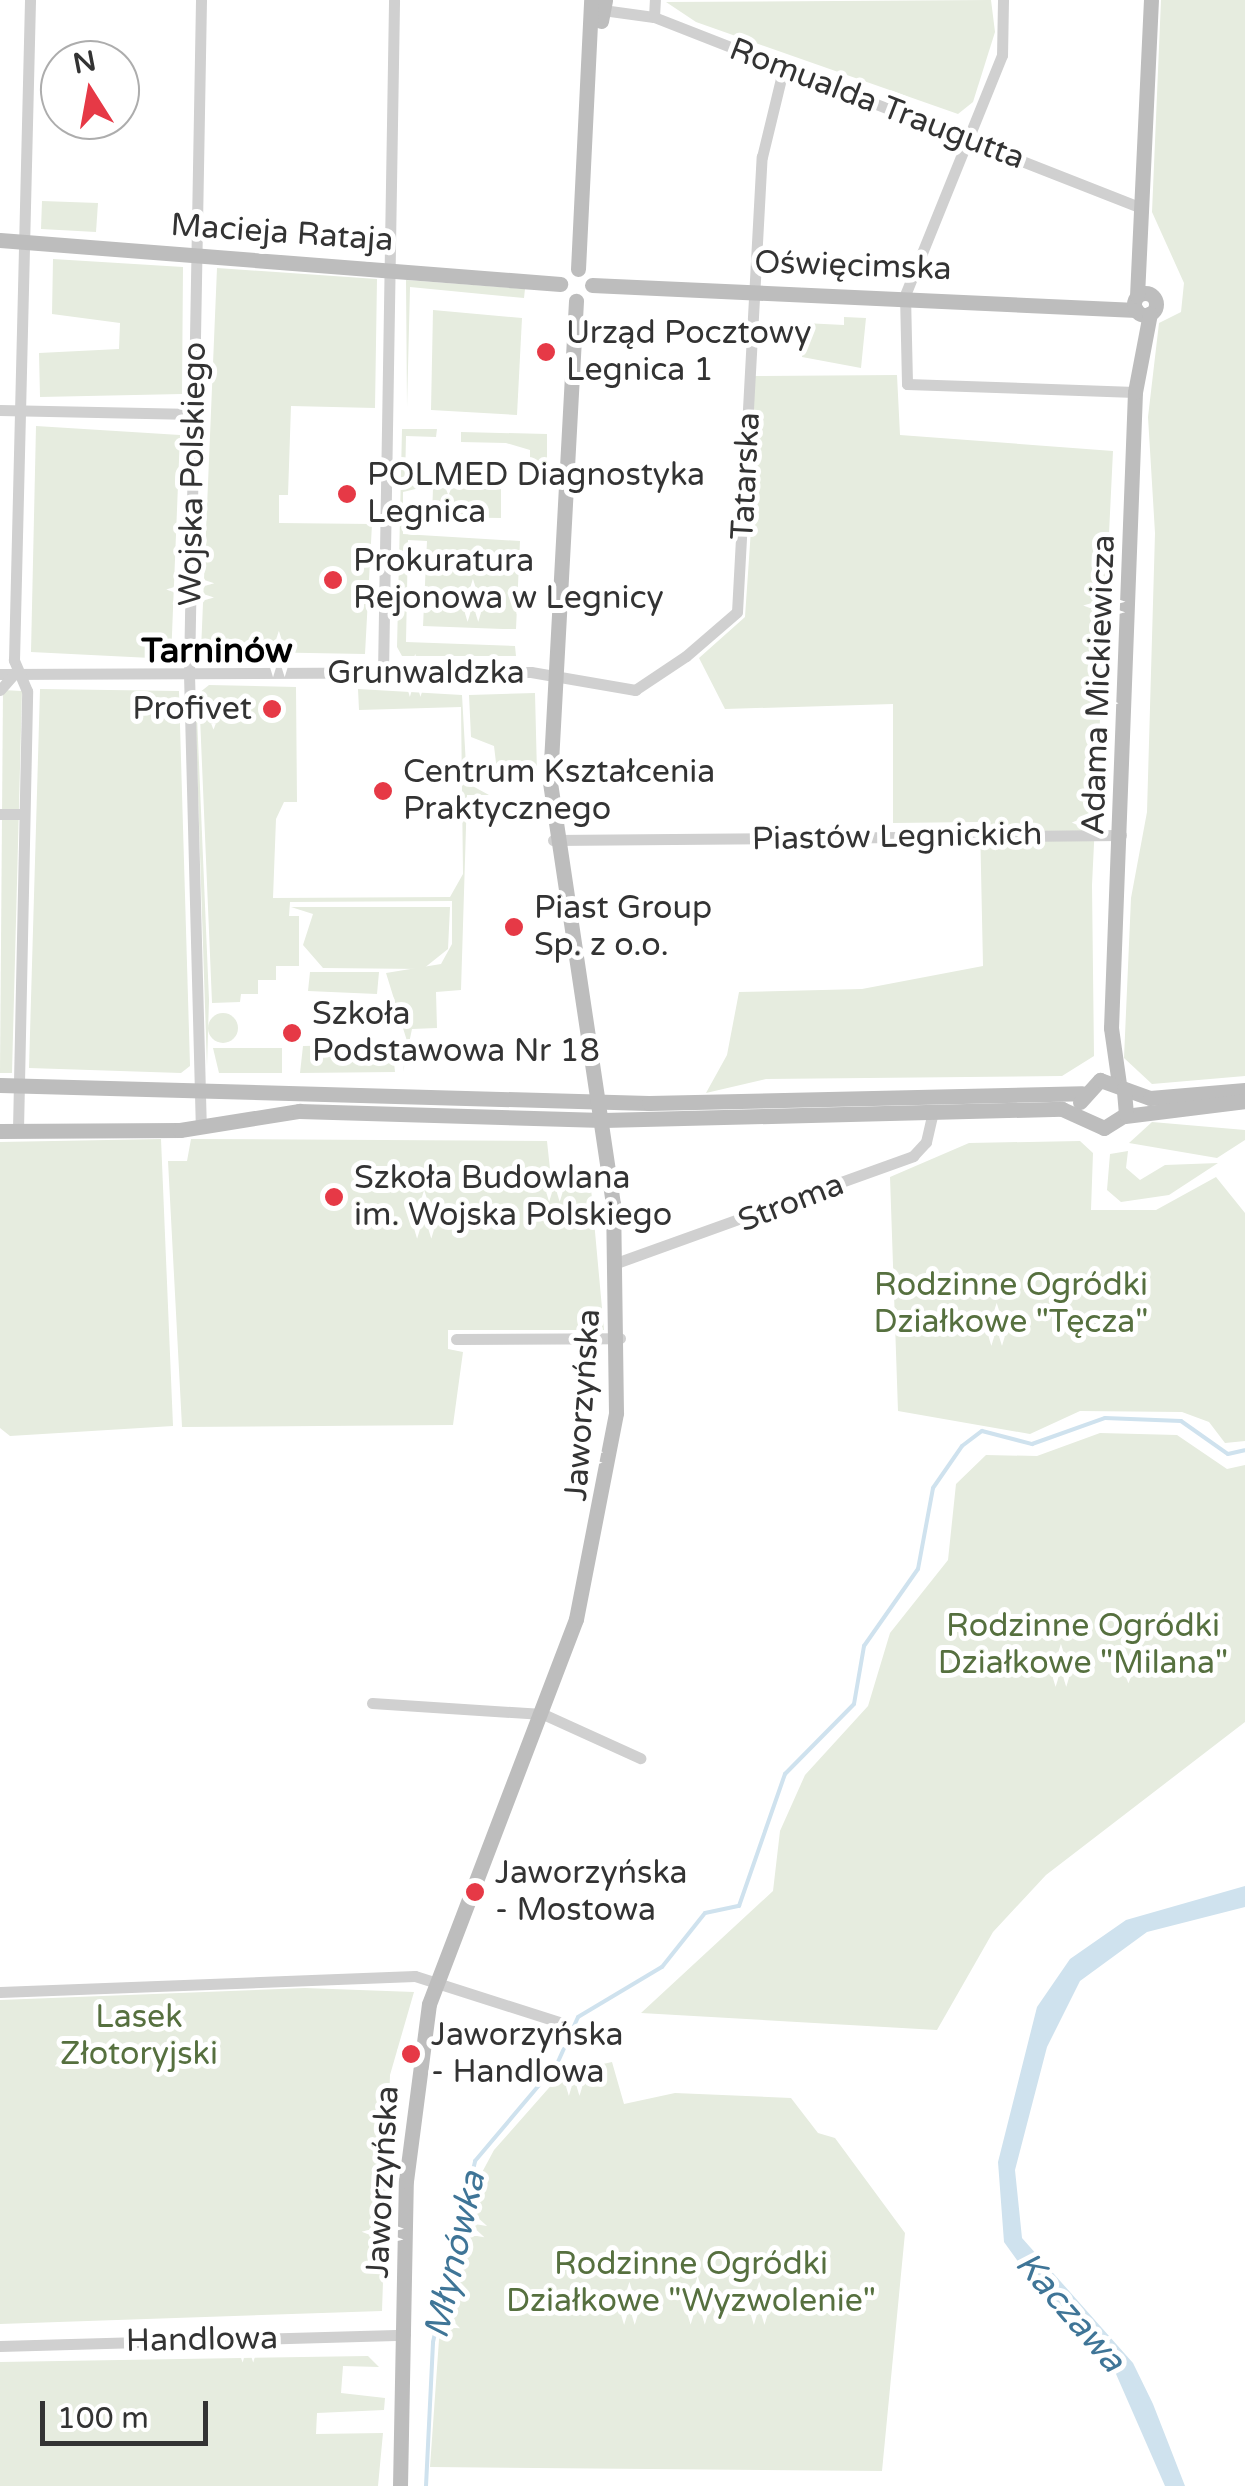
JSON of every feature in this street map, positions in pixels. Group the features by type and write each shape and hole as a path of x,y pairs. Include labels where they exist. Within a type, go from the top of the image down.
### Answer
{"street":[{"path":"18,1130 27,692 14,674 30,0"},
{"name":"Wojska Polskiego","path":"201,0 190,674 201,1128"},
{"path":"383,673 394,0"},
{"path":"654,16 655,0"},
{"path":"1003,0 1002,55 905,295 907,384 1134,392"},
{"path":"1141,304 1150,0"},
{"path":"578,269 560,284 576,301 592,285 578,269 597,5"},
{"name":"Romualda Traugutta","path":"597,5 654,16 783,70 1142,208"},
{"name":"Tatarska","path":"552,674 646,687 736,612 762,157 783,70"},
{"name":"Macieja Rataja","path":"0,240 560,284"},
{"name":"Oświęcimska","path":"592,285 1112,306 1141,304"},
{"name":"Jaworzyńska","path":"400,2486 412,2114 436,1981 543,1714 596,1545 620,1338 619,1262 601,1102 553,840 552,674 576,301"},
{"name":"Adama Mickiewicza","path":"1125,1116 1111,1028 1121,836 1134,392 1141,304"},
{"path":"0,410 194,414"},
{"name":"Grunwaldzka","path":"0,674 552,674"},
{"path":"0,690 14,674"},
{"path":"0,814 24,814"},
{"name":"Piastów Legnickich","path":"553,840 1121,836"},
{"name":"Adama Mickiewicza","path":"1089,1087 1111,1028"},
{"path":"0,1085 201,1087 286,1105 603,1120 934,1111 1084,1116 1104,1128 1125,1116 1245,1101"},
{"path":"0,1130 201,1128 286,1105 601,1102 1121,1086 1150,1098 1245,1090"},
{"path":"1084,1116 1089,1087"},
{"name":"Stroma","path":"619,1262 912,1156 926,1142 934,1111"},
{"path":"456,1339 620,1338"},
{"path":"372,1703 543,1714 640,1758"},
{"path":"0,1992 436,1981 565,2024"},
{"name":"Handlowa","path":"0,2346 405,2335"}],"green space":[{"path":"991,0 995,32 973,102 958,114 696,22 666,2"},
{"path":"1161,0 1245,0 1245,1076 1152,1084 1124,1058 1131,898 1147,812 1155,533 1148,417 1159,323 1181,312 1184,283 1152,212"},
{"path":"42,201 98,203 96,232 41,229"},
{"path":"53,259 183,267 182,394 40,397 39,353 119,349 120,323 52,314"},
{"path":"217,268 377,279 375,408 291,406 288,495 279,495 279,523 372,524 365,654 201,651"},
{"path":"406,280 525,289 524,298 410,287 407,408"},
{"path":"433,310 522,318 517,415 431,410"},
{"path":"844,317 866,318 861,368 802,357 804,323 844,325"},
{"path":"897,375 900,435 1113,451 1092,885 1094,1056 1062,1076 766,1079 706,1093 727,1055 739,992 862,989 983,966 980,822 893,823 893,704 725,709 699,658 745,617 758,427 748,425 751,376"},
{"path":"36,426 180,435 171,659 31,652"},
{"path":"402,429 437,429 436,437 406,436 405,484 428,486 403,492 403,534 520,541 516,629 503,629 423,626 427,541 408,540 406,642 515,646 516,656 402,656 397,647"},
{"path":"461,432 547,434 547,463 530,462 530,450 506,443 461,442"},
{"path":"433,488 501,489 501,518 432,517"},
{"path":"209,685 296,687 297,802 284,802 276,819 273,898 450,897 463,874 461,707 359,710 358,689 462,695 467,783 489,795 467,795 461,990 436,992 437,1028 412,1029 403,1072 407,1041 386,973 441,964 452,944 452,901 290,902 289,916 299,916 299,966 276,966 276,980 258,980 258,994 241,994 240,1002 212,1003 199,693"},
{"path":"40,689 179,691 190,1066 181,1073 29,1068"},
{"path":"3,690 22,691 12,1073 0,1073"},
{"path":"196,692 209,1000 207,1067 195,701"},
{"path":"535,693 537,773 497,771 494,746 471,737 469,695"},
{"path":"291,907 450,907 448,949 423,969 323,968 303,945 313,914"},
{"path":"310,972 379,972 377,994 308,991"},
{"path":"223,1013 234,1017 238,1028 234,1039 223,1043 212,1039 208,1028 212,1017"},
{"path":"392,1044 395,1072 300,1073 303,1046"},
{"path":"213,1048 282,1048 282,1073 219,1073"},
{"path":"1152,1122 1245,1130 1245,1140 1217,1158 1129,1143"},
{"path":"161,1139 173,1426 10,1436 0,1428 0,1142"},
{"path":"191,1139 547,1141 552,1188 591,1188 604,1330 448,1330 448,1349 463,1352 453,1425 182,1427 168,1161 187,1161"},
{"name":"Rodzinne Ogródki Działkowe \"Tęcza\"","path":"1080,1141 1093,1153 1091,1210 1156,1210 1216,1177 1245,1213 1245,1441 1225,1443 1209,1422 1182,1412 1080,1411 1030,1434 898,1411 890,1177 969,1143"},
{"path":"1128,1151 1126,1168 1140,1180 1165,1165 1218,1163 1169,1195 1121,1202 1107,1190 1110,1154"},
{"name":"Rodzinne Ogródki Działkowe \"Milana\"","path":"1100,1433 1177,1435 1227,1469 1245,1465 1245,1722 1046,1875 993,1932 937,2030 641,2013 773,1891 780,1831 805,1775 868,1706 890,1633 948,1560 956,1484 986,1455 1037,1456"},
{"name":"Lasek Złotoryjski","path":"305,1988 414,1992 390,2075 382,2311 0,2324 0,2000"},
{"name":"Rodzinne Ogródki Działkowe \"Wyzwolenie\"","path":"612,2062 624,2104 675,2093 791,2098 818,2133 835,2138 905,2233 882,2471 430,2467 442,2297 471,2193 494,2150 562,2073"},
{"path":"368,2356 379,2367 343,2366 341,2393 385,2398 384,2410 317,2413 316,2434 383,2433 378,2486 0,2486 0,2362"}],"water":[{"name":"Kaczawa","path":"1245,1886 1245,1907 1147,1932 1080,1981 1047,2047 1015,2170 1022,2238 1133,2363 1153,2404 1185,2486 1165,2486 1109,2358 1040,2292 1004,2242 998,2162 1037,2007 1070,1959 1126,1920"}],"waterway":[{"name":"Młynówka","path":"426,2486 433,2342 475,2161 557,2064 578,2017 662,1967 705,1913 739,1906 785,1774 854,1704 864,1646 918,1569 933,1488 962,1446 982,1431 1032,1444 1105,1418 1181,1421 1228,1454 1245,1450"}],"place":[{"name":"Urząd Pocztowy Legnica 1","path":"546,352"},
{"name":"POLMED Diagnostyka Legnica","path":"347,494"},
{"name":"Prokuratura Rejonowa w Legnicy","path":"333,580"},
{"name":"Profivet","path":"272,709"},
{"name":"Centrum Kształcenia Praktycznego","path":"383,791"},
{"name":"Piast Group Sp. z o.o.","path":"514,927"},
{"name":"Szkoła Podstawowa Nr 18","path":"292,1033"},
{"name":"Szkoła Budowlana im. Wojska Polskiego","path":"334,1197"},
{"name":"Jaworzyńska - Mostowa","path":"475,1892"},
{"name":"Jaworzyńska - Handlowa","path":"411,2054"}],"district":[{"name":"Tarninów","path":"217,651"}]}
